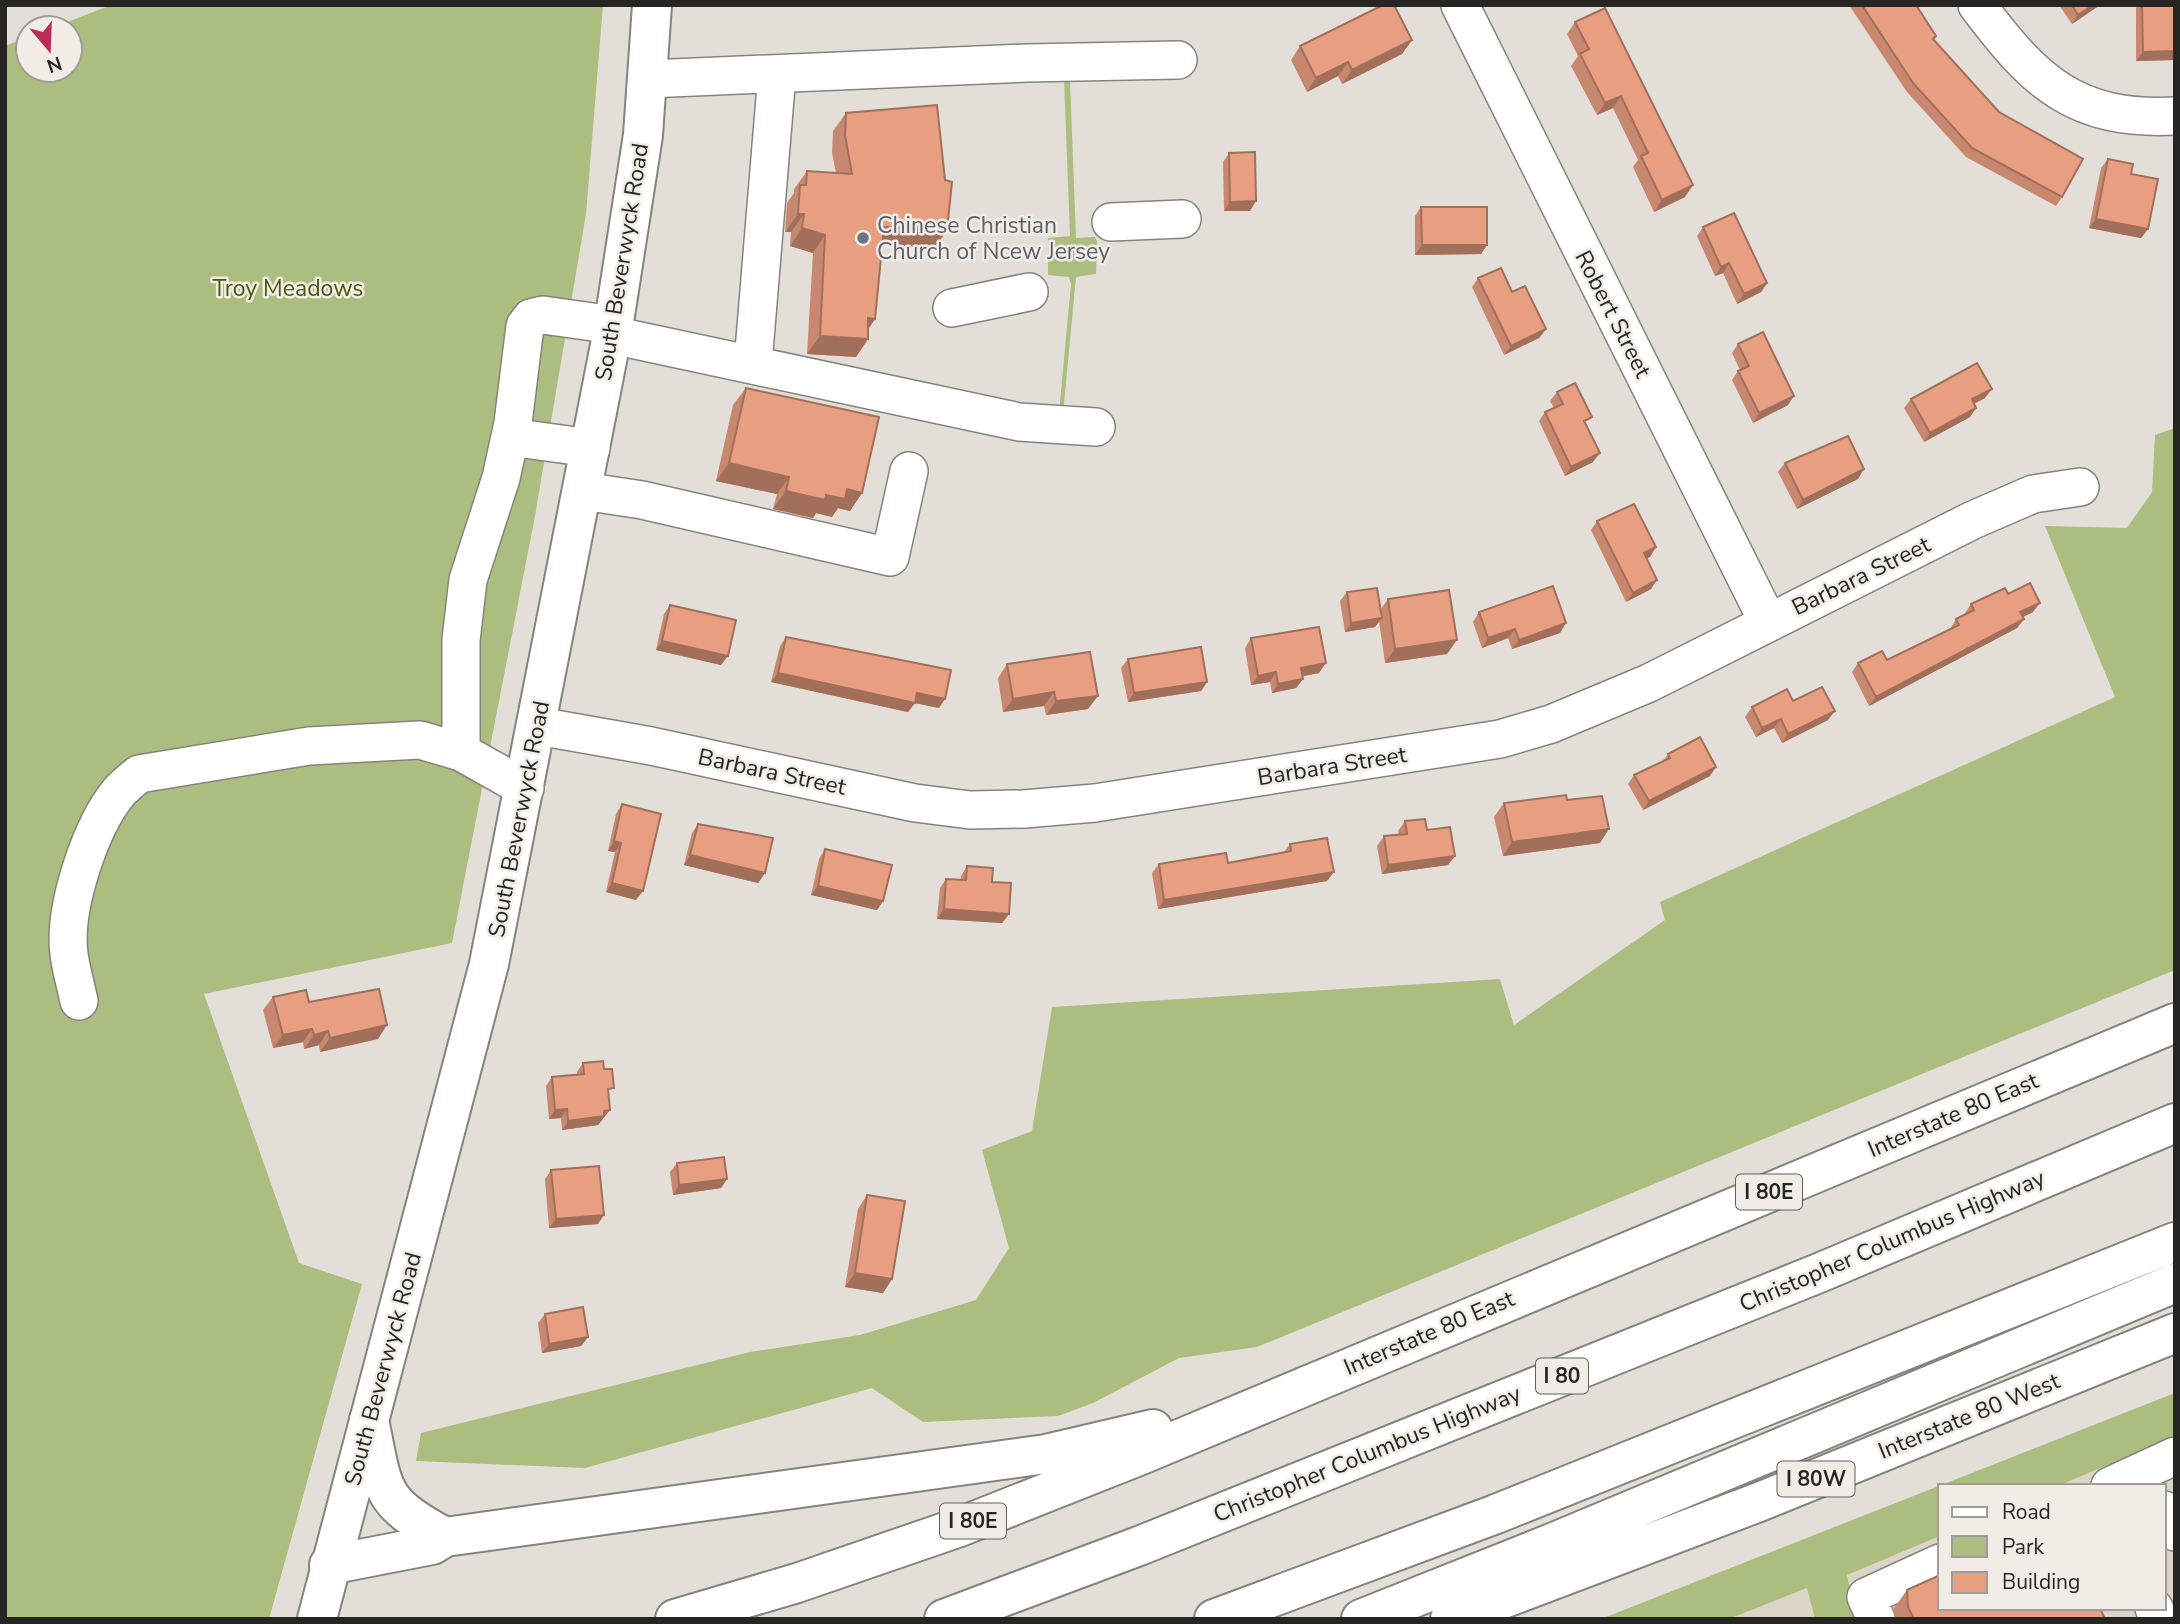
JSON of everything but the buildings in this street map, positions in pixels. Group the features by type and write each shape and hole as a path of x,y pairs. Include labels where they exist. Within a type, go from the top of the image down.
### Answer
{"main road":[{"name":"South Beverwyck Road","path":"317,1619 329,1565 458,1091 489,964 538,726 613,330 636,190 648,79 652,5"},
{"name":"Interstate 80 East","path":"675,1619 797,1583 957,1528 1141,1455 2175,1023"},
{"name":"Christopher Columbus Highway","path":"944,1619 1139,1546 1793,1283 2175,1123"},
{"path":"1214,1619 1496,1514 2175,1242"},
{"path":"1362,1619 1603,1522 2175,1283"},
{"name":"Interstate 80 West","path":"1452,1618 1759,1502 2175,1333"},
{"path":"329,1565 432,1545 445,1537 1046,1454 1263,1402"},
{"path":"369,1420 381,1477 392,1502 403,1513 445,1537"}],"street":[{"name":"Robert Street","path":"1460,5 1768,622"},
{"path":"1978,5 2020,60 2047,84 2077,102 2110,113 2175,116"},
{"path":"648,79 1178,60"},
{"path":"753,363 777,74"},
{"path":"1111,222 1182,219"},
{"path":"952,308 1029,292"},
{"path":"461,752 461,640 468,580 501,478 510,437 525,326 531,318 543,315 1018,422 1096,428"},
{"path":"510,437 591,448"},
{"path":"583,491 642,500 890,557 909,471"},
{"name":"Barbara Street","path":"538,726 651,746 915,803 970,810 1095,803 1500,739 1606,702 2021,499 2033,494 2080,487"},
{"path":"79,1001 68,952 70,917 78,884 95,834 118,793 139,774 309,746 420,740 461,752 525,788"},
{"path":"2116,1484 2158,1471"},
{"path":"2166,1514 2175,1532"},
{"path":"1876,1619 1866,1597 1938,1564"}],"shaded area":[{"path":"2175,1436 2175,1619 1857,1619 1847,1575 1938,1537 1938,1610 2166,1610 2166,1484 2063,1484"},
{"path":"1807,1588 1815,1619 1729,1619"}],"green space":[{"name":"Troy Meadows","path":"111,5 603,5 586,214 535,516 452,943 204,994 299,1263 362,1284 269,1619 5,1619 5,46 14,42 14,84 84,84 84,16"},
{"path":"1064,79 1070,80 1076,238 1095,237 1097,241 1096,274 1076,277 1063,414 1059,413 1071,284 1069,277 1048,275 1048,238 1070,236"},
{"path":"2175,428 2175,970 1257,1347 1179,1358 1093,1403 1058,1416 923,1422 872,1388 585,1468 416,1461 421,1433 750,1352 860,1335 976,1300 1009,1248 982,1150 1032,1131 1052,1007 1500,979 1514,1025 1665,920 1660,902 2115,697 2045,526 2127,528 2152,492 2155,435"},
{"path":"2175,1393 2175,1436 2063,1484 1944,1484"},
{"path":"1938,1486 1938,1537 1847,1575 1857,1619 1815,1619 1807,1588 1729,1619 1601,1619"}],"place":[{"name":"Chinese Christian Church of Ncew Jersey","path":"863,238"}]}
